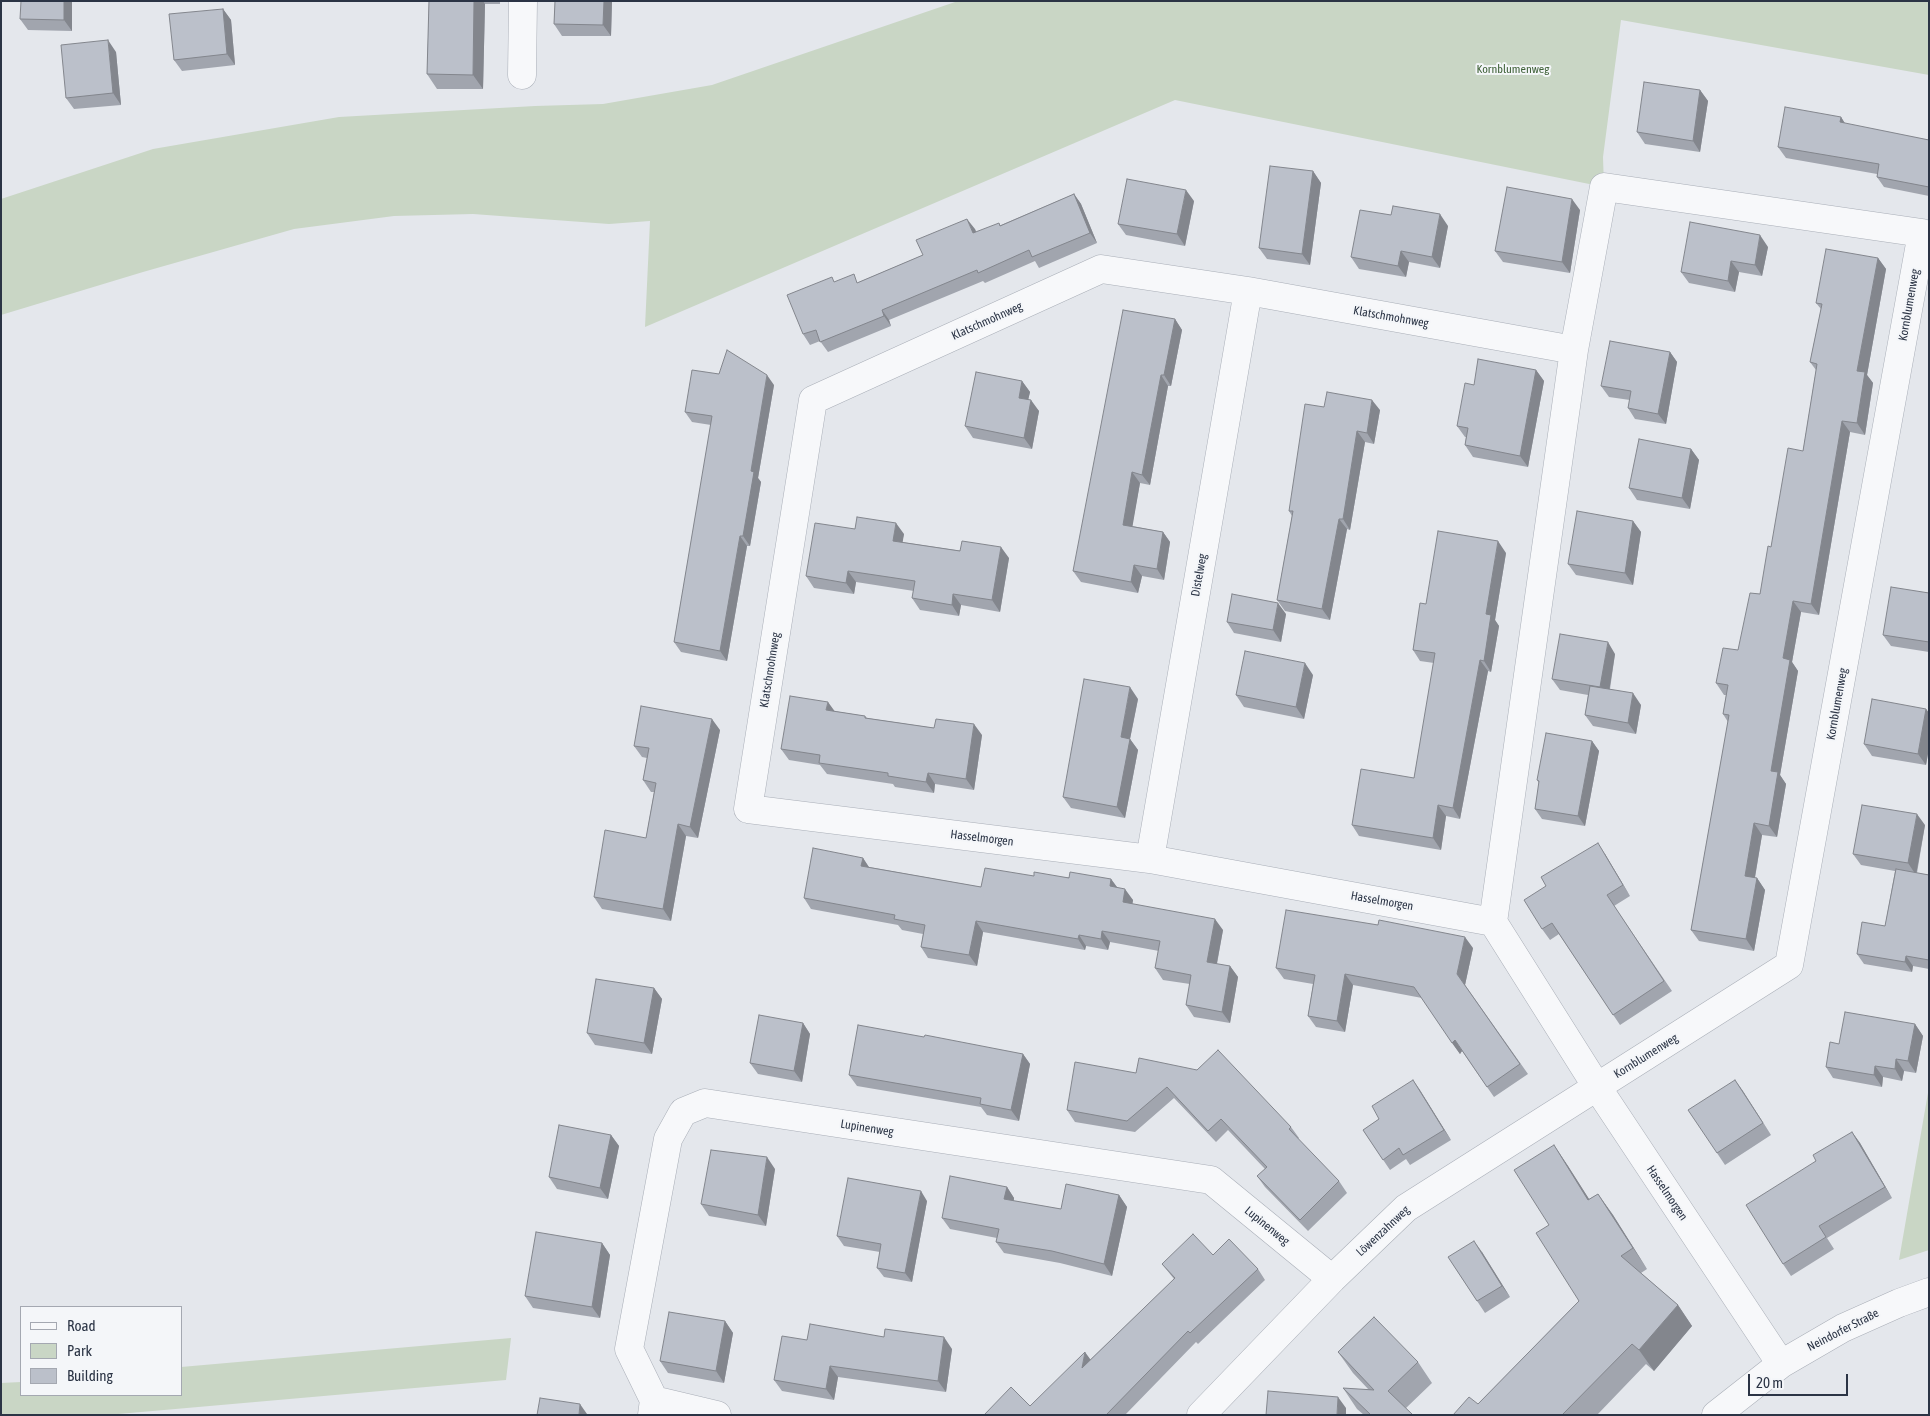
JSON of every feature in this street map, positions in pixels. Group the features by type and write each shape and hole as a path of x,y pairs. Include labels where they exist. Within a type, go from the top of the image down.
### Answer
{"street":[{"path":"522,75 523,1"},
{"name":"Kornblumenweg","path":"1492,922 1574,350 1604,187 1922,233 1789,966 1597,1087"},
{"name":"Klatschmohnweg","path":"748,809 813,400 1100,269 1248,292 1574,350"},
{"name":"Distelweg","path":"1150,859 1248,292"},
{"name":"Hasselmorgen","path":"748,809 1150,859 1492,922 1597,1087 1780,1364"},
{"name":"Löwenzahnweg","path":"1201,1415 1332,1279 1406,1208 1597,1087"},
{"name":"Lupinenweg","path":"653,1407 629,1350 668,1139 683,1112 705,1103 1211,1180 1332,1279"},
{"name":"Neindorfer Straße","path":"1716,1415 1780,1364 1843,1328 1929,1292"},
{"path":"653,1407 717,1415"}],"green space":[{"path":"958,1 1929,1 1929,75 1621,20 1603,157 1604,187 1175,100 645,327 650,221 609,224 473,214 394,216 294,229 1,315 1,199 153,149 339,117 603,104 712,85"},
{"path":"1929,1087 1929,1250 1899,1260"},
{"path":"511,1338 506,1380 107,1415 1,1415 1,1383 20,1382 20,1396 182,1396 182,1367"}],"building":[{"path":"21,1 64,1 64,20 20,19"},
{"path":"429,1 474,1 473,75 427,74"},
{"path":"555,1 604,1 603,25 554,24"},
{"path":"223,9 227,54 174,60 169,14"},
{"path":"108,40 113,93 66,98 61,45"},
{"path":"1644,82 1700,90 1693,141 1637,132"},
{"path":"1785,107 1841,117 1840,122 1929,140 1929,187 1877,177 1879,164 1778,147"},
{"path":"1270,166 1313,171 1302,254 1259,248"},
{"path":"1127,179 1186,190 1177,234 1118,224"},
{"path":"1507,187 1572,199 1562,262 1495,251"},
{"path":"1074,194 1090,233 1032,257 1029,250 978,273 977,270 882,310 884,316 820,342 816,330 803,334 787,295 832,277 834,282 854,274 857,283 923,255 916,240 967,219 973,233 999,223 1000,226"},
{"path":"1393,206 1440,214 1432,257 1401,251 1398,266 1351,257 1360,210 1391,215"},
{"path":"1690,222 1760,235 1755,265 1731,261 1728,281 1681,272"},
{"path":"1826,249 1878,258 1857,371 1865,372 1857,423 1842,421 1811,604 1793,601 1783,658 1790,660 1771,771 1778,772 1769,826 1754,823 1745,876 1757,878 1746,939 1691,930 1729,715 1723,714 1728,685 1716,683 1723,648 1738,650 1750,593 1760,594 1768,546 1771,547 1788,448 1803,451 1817,364 1810,362 1822,304 1816,303"},
{"path":"1123,310 1175,319 1164,375 1161,375 1142,475 1132,472 1123,525 1163,532 1157,569 1134,565 1131,582 1073,571"},
{"path":"1610,341 1670,352 1658,414 1628,408 1631,391 1601,386"},
{"path":"727,350 767,375 751,471 754,472 743,536 740,536 720,651 674,642 712,416 685,412 692,370 719,374"},
{"path":"1478,359 1536,370 1520,456 1465,445 1468,428 1457,426 1465,383 1474,385"},
{"path":"976,372 1022,381 1019,398 1031,400 1024,438 965,426"},
{"path":"1327,392 1372,400 1367,433 1357,431 1343,519 1339,519 1322,609 1277,600 1293,511 1289,511 1305,404 1324,407"},
{"path":"1639,439 1691,449 1682,498 1629,488"},
{"path":"1577,511 1633,521 1625,573 1568,564"},
{"path":"857,517 896,523 893,541 960,551 962,541 1001,547 992,600 953,594 952,605 912,598 915,581 848,571 846,583 806,576 815,523 855,529"},
{"path":"1438,531 1498,541 1486,614 1491,615 1484,661 1480,660 1453,808 1438,805 1433,838 1352,825 1361,769 1414,778 1435,653 1413,650 1420,603 1426,604"},
{"path":"1891,587 1929,593 1929,642 1883,635"},
{"path":"1232,594 1278,603 1273,630 1227,622"},
{"path":"1560,634 1608,642 1600,687 1552,679"},
{"path":"1245,651 1305,663 1296,707 1236,695"},
{"path":"1084,679 1130,687 1121,737 1130,739 1117,807 1063,797"},
{"path":"1590,686 1633,693 1628,723 1585,715"},
{"path":"790,696 828,702 826,710 865,716 865,718 934,728 936,719 974,724 966,779 928,773 926,782 888,776 888,773 819,763 820,755 781,749"},
{"path":"1872,699 1926,709 1918,754 1864,744"},
{"path":"641,706 712,719 690,827 678,824 663,909 594,897 605,830 646,838 656,783 643,780 649,748 634,746"},
{"path":"1546,733 1592,741 1578,816 1535,809 1539,781 1537,780"},
{"path":"1862,805 1917,814 1908,863 1853,854"},
{"path":"1598,843 1623,885 1607,895 1664,981 1613,1015 1552,923 1542,929 1524,900 1546,886 1541,877"},
{"path":"813,848 863,858 861,866 981,887 985,868 1034,876 1034,872 1069,878 1070,872 1111,879 1110,886 1125,889 1123,902 1215,919 1207,962 1230,966 1222,1012 1186,1005 1191,975 1155,968 1160,941 1102,931 1101,939 1079,935 1078,939 976,921 969,955 921,947 925,925 894,919 895,915 804,898"},
{"path":"1896,869 1929,875 1929,960 1906,956 1905,962 1857,954 1862,922 1885,926"},
{"path":"1286,910 1378,925 1379,920 1465,937 1457,974 1520,1064 1487,1087 1455,1040 1452,1043 1414,987 1345,974 1337,1021 1308,1016 1315,975 1276,968"},
{"path":"596,979 654,988 644,1043 587,1033"},
{"path":"1845,1012 1915,1024 1908,1061 1896,1059 1895,1069 1875,1066 1874,1075 1826,1067 1830,1042 1839,1044"},
{"path":"759,1015 803,1023 794,1071 750,1063"},
{"path":"858,1025 924,1037 925,1035 1023,1054 1011,1110 980,1104 981,1098 849,1075"},
{"path":"1218,1050 1339,1181 1300,1220 1257,1176 1267,1167 1221,1119 1208,1131 1167,1087 1127,1121 1067,1110 1075,1062 1136,1073 1139,1058 1197,1070"},
{"path":"1413,1080 1444,1130 1403,1155 1399,1148 1383,1160 1363,1130 1379,1119 1372,1106"},
{"path":"1735,1080 1763,1123 1717,1153 1688,1110"},
{"path":"559,1125 611,1135 600,1188 549,1177"},
{"path":"1852,1132 1885,1187 1819,1226 1826,1237 1783,1264 1746,1205 1816,1161 1813,1155"},
{"path":"1554,1145 1588,1200 1598,1194 1633,1248 1621,1256 1678,1305 1639,1350 1632,1344 1562,1415 1453,1415 1469,1397 1478,1404 1579,1301 1536,1233 1549,1225 1514,1170"},
{"path":"711,1150 767,1157 758,1215 701,1204"},
{"path":"950,1176 1007,1187 1004,1199 1061,1209 1066,1184 1119,1195 1104,1264 1052,1251 996,1242 999,1229 942,1218"},
{"path":"848,1178 921,1191 905,1273 877,1268 881,1244 837,1236"},
{"path":"536,1232 602,1243 592,1307 525,1296"},
{"path":"1193,1234 1213,1255 1229,1239 1258,1269 1190,1333 1188,1331 1106,1415 984,1415 1011,1387 1030,1406 1085,1352 1082,1368 1175,1278 1162,1264"},
{"path":"1474,1241 1502,1286 1477,1301 1448,1257"},
{"path":"669,1312 725,1321 716,1371 660,1361"},
{"path":"1374,1317 1418,1362 1388,1391 1413,1415 1371,1415 1343,1388 1374,1390 1338,1352"},
{"path":"810,1324 884,1337 885,1329 944,1337 938,1381 830,1366 826,1389 774,1380 782,1336 807,1340"},
{"path":"1268,1391 1338,1397 1337,1415 1266,1415"},
{"path":"540,1398 580,1404 579,1415 537,1415"}]}
